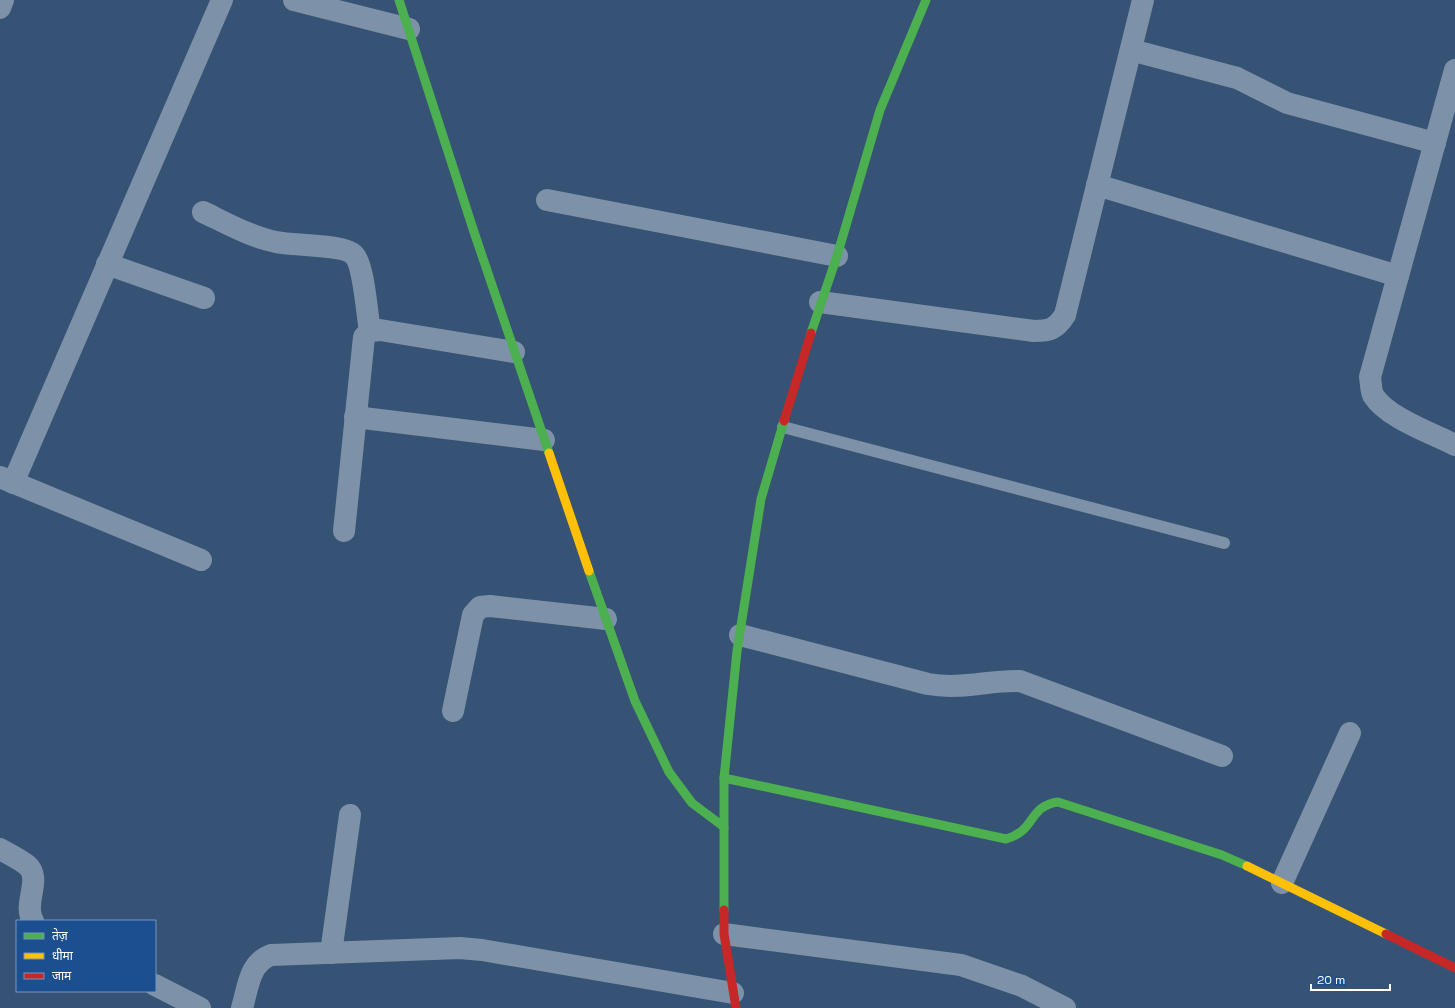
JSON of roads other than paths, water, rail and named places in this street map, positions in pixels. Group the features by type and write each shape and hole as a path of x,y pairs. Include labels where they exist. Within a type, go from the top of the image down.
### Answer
{"street":[{"path":"0,8 3,0"},
{"path":"202,560 6,480 107,264 222,0"},
{"path":"294,0 409,29"},
{"path":"399,0 514,352 635,701 669,772 692,803 724,827"},
{"path":"242,1008 253,969 261,959 271,955 460,948 482,950 734,1001 724,934 724,778 740,636 762,499 820,302 837,256 880,110 926,0"},
{"path":"820,302 1034,331 1046,331 1058,326 1065,315 1143,0"},
{"path":"1131,50 1237,78 1287,103 1435,143"},
{"path":"1455,70 1370,377 1373,394 1382,406 1397,416 1455,445"},
{"path":"1097,185 1398,276"},
{"path":"548,200 837,256"},
{"path":"203,212 246,232 276,242 340,248 353,254 360,264 370,332"},
{"path":"107,264 204,298"},
{"path":"344,531 364,338 370,332 380,330 514,352"},
{"path":"355,417 544,440"},
{"path":"453,711 473,614 480,607 490,606 606,619"},
{"path":"740,636 940,686 964,686 1004,680 1020,682 1222,756"},
{"path":"1282,883 1350,733"},
{"path":"724,778 1006,840 1016,838 1024,832 1039,808 1048,802 1058,802 1222,855 1455,968"},
{"path":"331,953 350,814"},
{"path":"0,849 28,866 32,873 34,880 28,906 29,915 32,920"},
{"path":"724,934 961,965 1022,986 1065,1008"},
{"path":"156,986 200,1008"}],"lane":[{"path":"783,427 1224,544"}]}
